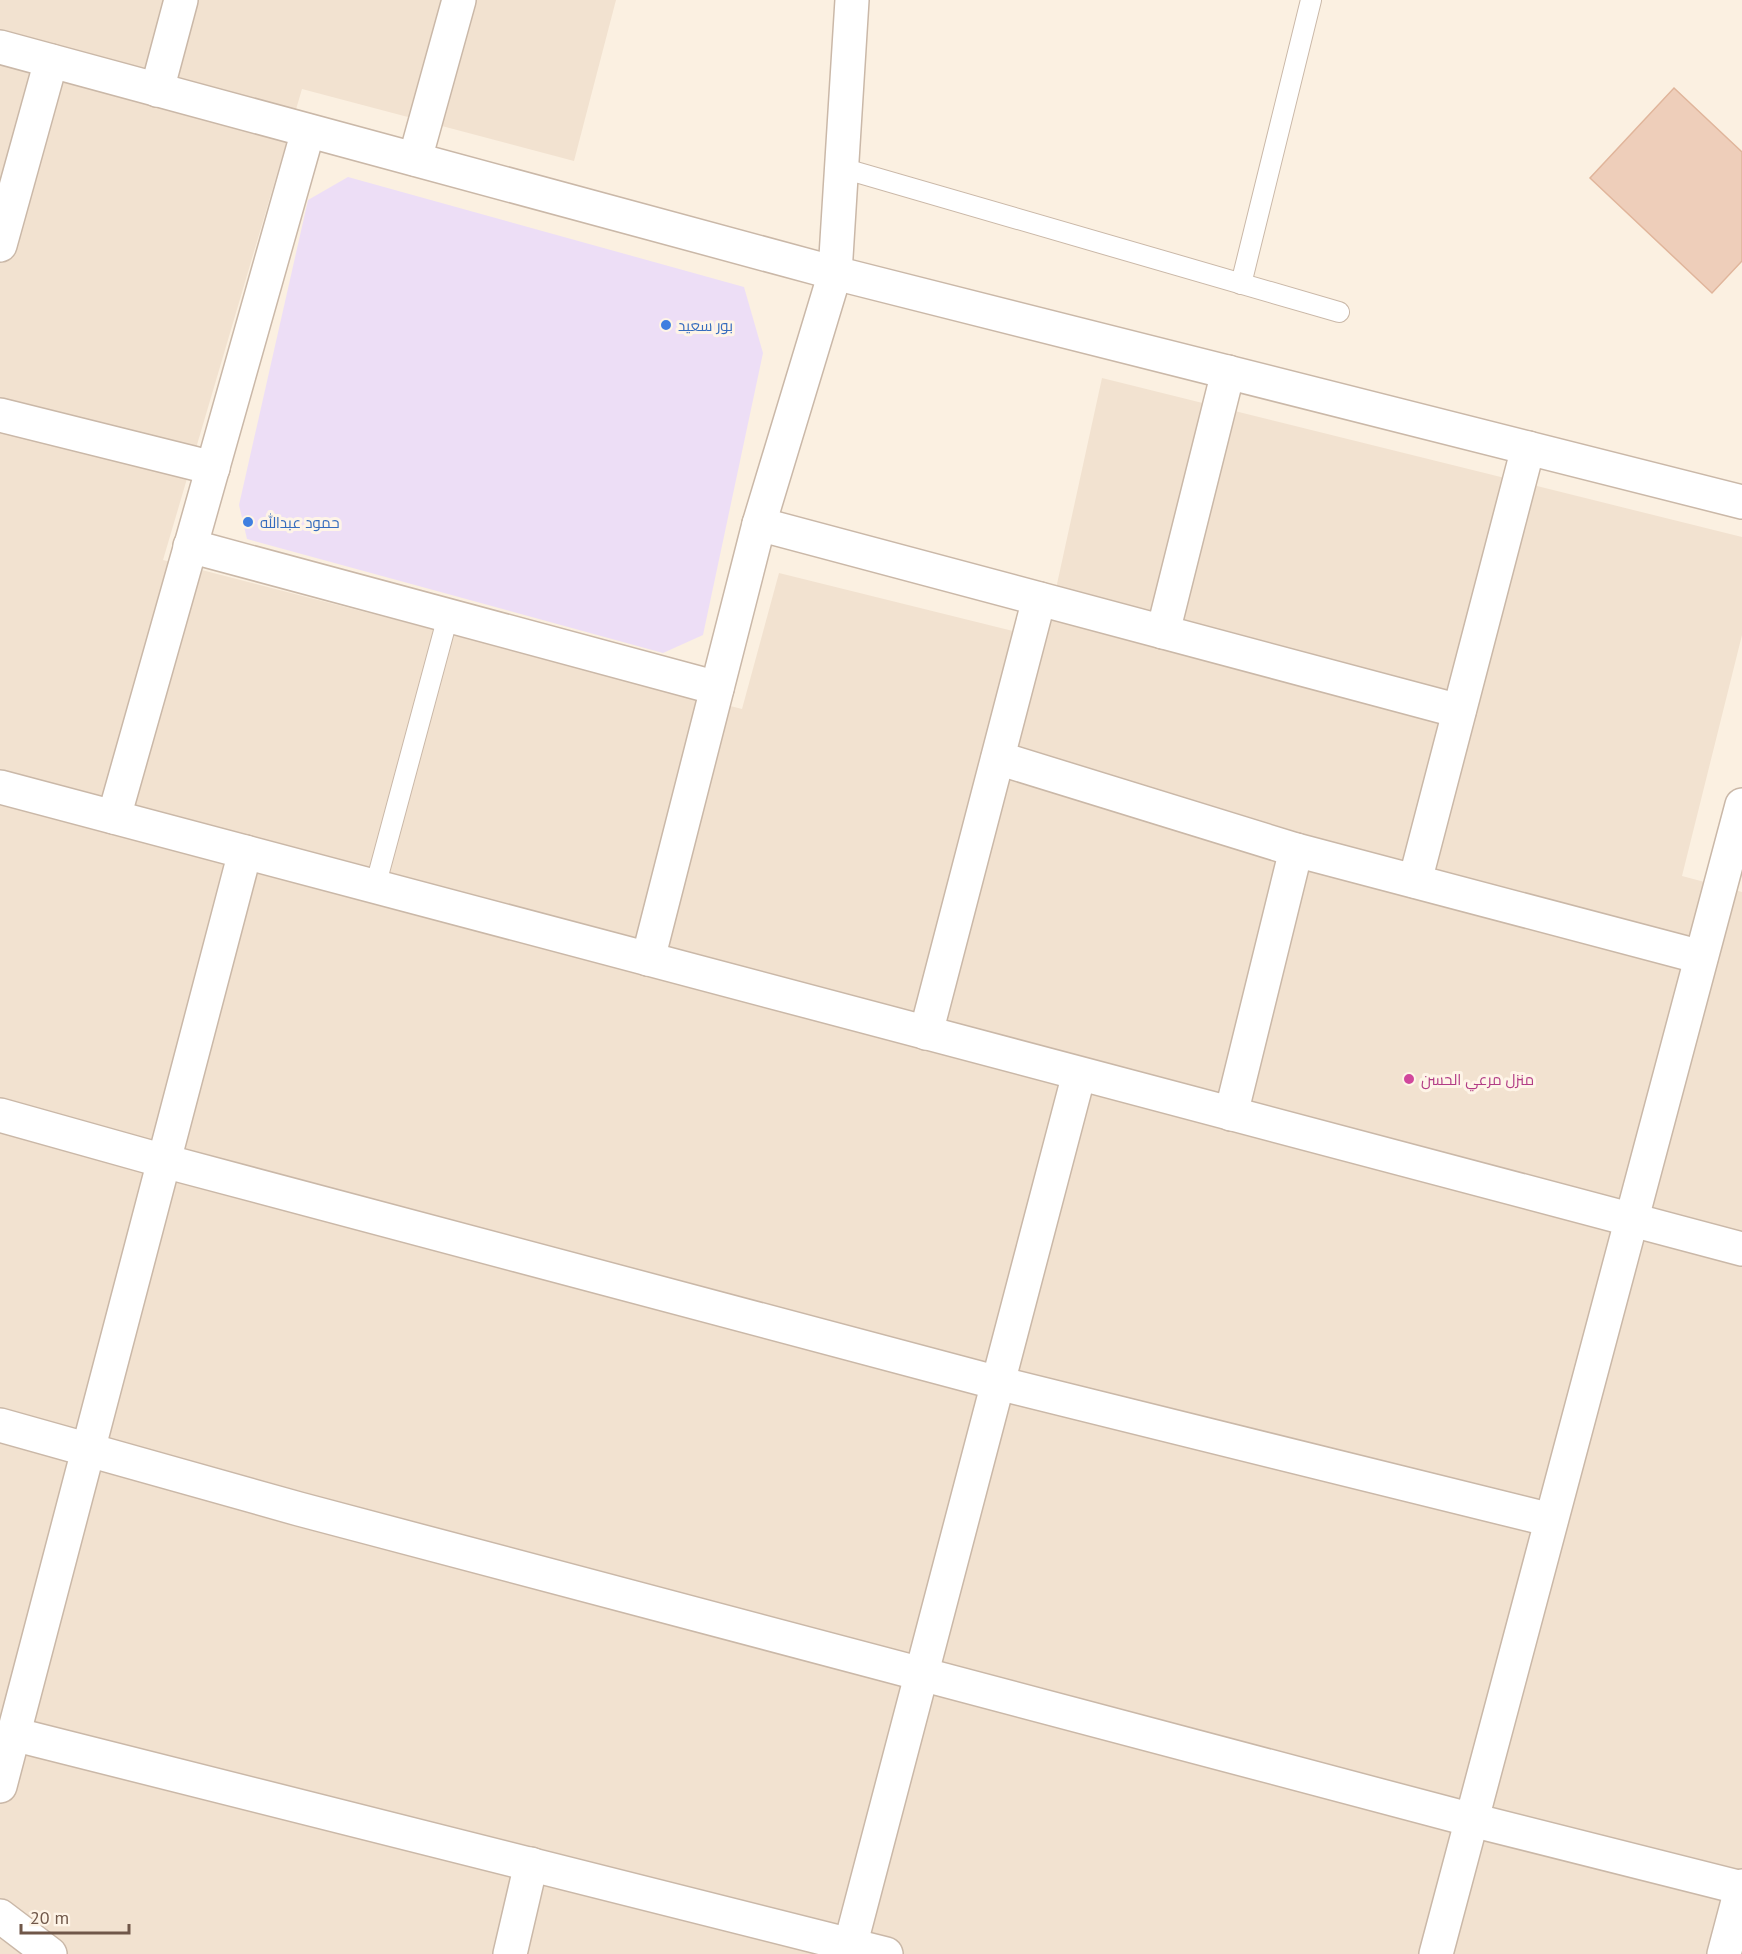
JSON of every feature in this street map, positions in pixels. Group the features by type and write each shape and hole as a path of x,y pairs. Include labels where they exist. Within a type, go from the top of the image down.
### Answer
{"street":[{"path":"157,90 181,0"},
{"path":"415,159 459,0"},
{"path":"648,959 759,524 835,273 852,0"},
{"path":"0,47 835,273 1742,502"},
{"path":"0,245 51,61"},
{"path":"114,817 308,131"},
{"path":"1163,632 1228,372"},
{"path":"0,415 213,468"},
{"path":"1414,881 1528,448"},
{"path":"759,524 1459,711"},
{"path":"190,546 717,688"},
{"path":"926,1033 1039,599"},
{"path":"998,758 1296,850 1701,957"},
{"path":"0,787 1742,1249"},
{"path":"1436,1954 1701,957 1735,857 1742,805"},
{"path":"1231,1114 1296,850"},
{"path":"0,1786 245,852"},
{"path":"850,1949 1079,1074"},
{"path":"0,1115 164,1161 998,1383 1551,1520"},
{"path":"0,1425 310,1512 1472,1820 1742,1887 1724,1954"},
{"path":"13,1734 531,1864 850,1949 886,1954"},
{"path":"510,1954 531,1864"},
{"path":"0,1916 50,1954"}],"lane":[{"path":"1241,284 1311,0"},
{"path":"842,168 1339,312"},
{"path":"375,887 448,616"}],"shaded area":[{"path":"0,0 616,0 574,161 302,89 163,560 742,709 779,573 1045,639 1102,378 1742,537 1742,635 1682,876 1742,892 1742,1954 0,1954"},
{"path":"348,177 744,287 763,353 703,635 663,653 247,539 239,505 308,200"}],"building":[{"path":"1674,88 1742,152 1742,261 1712,293 1590,178"}],"place":[{"name":"بور سعيد","path":"666,325"},
{"name":"حمود عبدالله","path":"248,522"},
{"name":"منزل مرعي الحسن","path":"1409,1079"}]}
